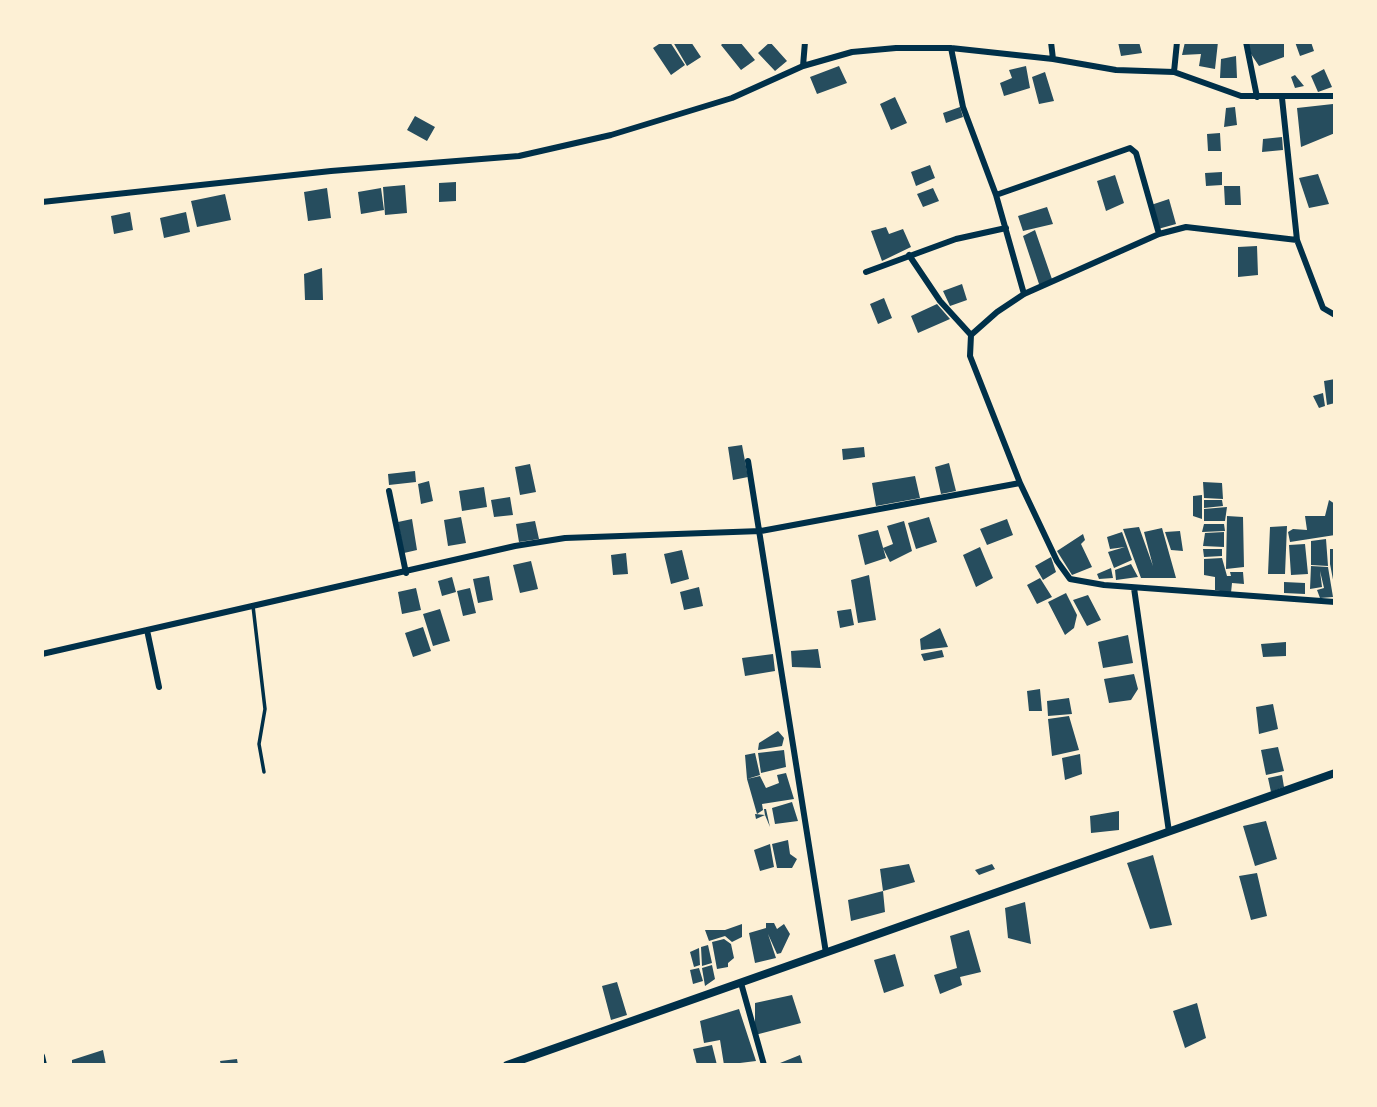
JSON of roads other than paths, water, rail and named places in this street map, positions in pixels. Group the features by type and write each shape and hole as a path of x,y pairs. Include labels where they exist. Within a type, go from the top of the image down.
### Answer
{"street":[{"path":"803,66 805,42"},
{"path":"1051,42 1053,59"},
{"path":"1174,72 1177,42"},
{"path":"1246,42 1257,97"},
{"path":"42,202 331,171 519,156 611,135 732,97 803,66 852,52 896,48 951,48 1053,59 1116,70 1174,72 1227,93 1257,97 1335,96"},
{"path":"951,48 963,107 996,195 1024,294"},
{"path":"1282,98 1297,240 1323,308 1335,315"},
{"path":"996,195 1130,148 1136,153 1159,234"},
{"path":"866,272 956,239 1006,228"},
{"path":"971,335 997,312 1024,294 1159,234 1186,228 1210,228 1297,240"},
{"path":"909,255 940,301 971,335 970,356 1020,483 1066,576 1104,585 1335,603"},
{"path":"748,461 826,953"},
{"path":"42,654 515,546 565,538 761,531 1020,483"},
{"path":"389,491 406,573"},
{"path":"1134,587 1168,832"},
{"path":"147,630 159,687"},
{"path":"507,1065 1335,774"},
{"path":"741,983 764,1065"},
{"path":"42,1056 44,1065"}],"lane":[{"path":"253,606 265,709 259,744 264,772"}]}
